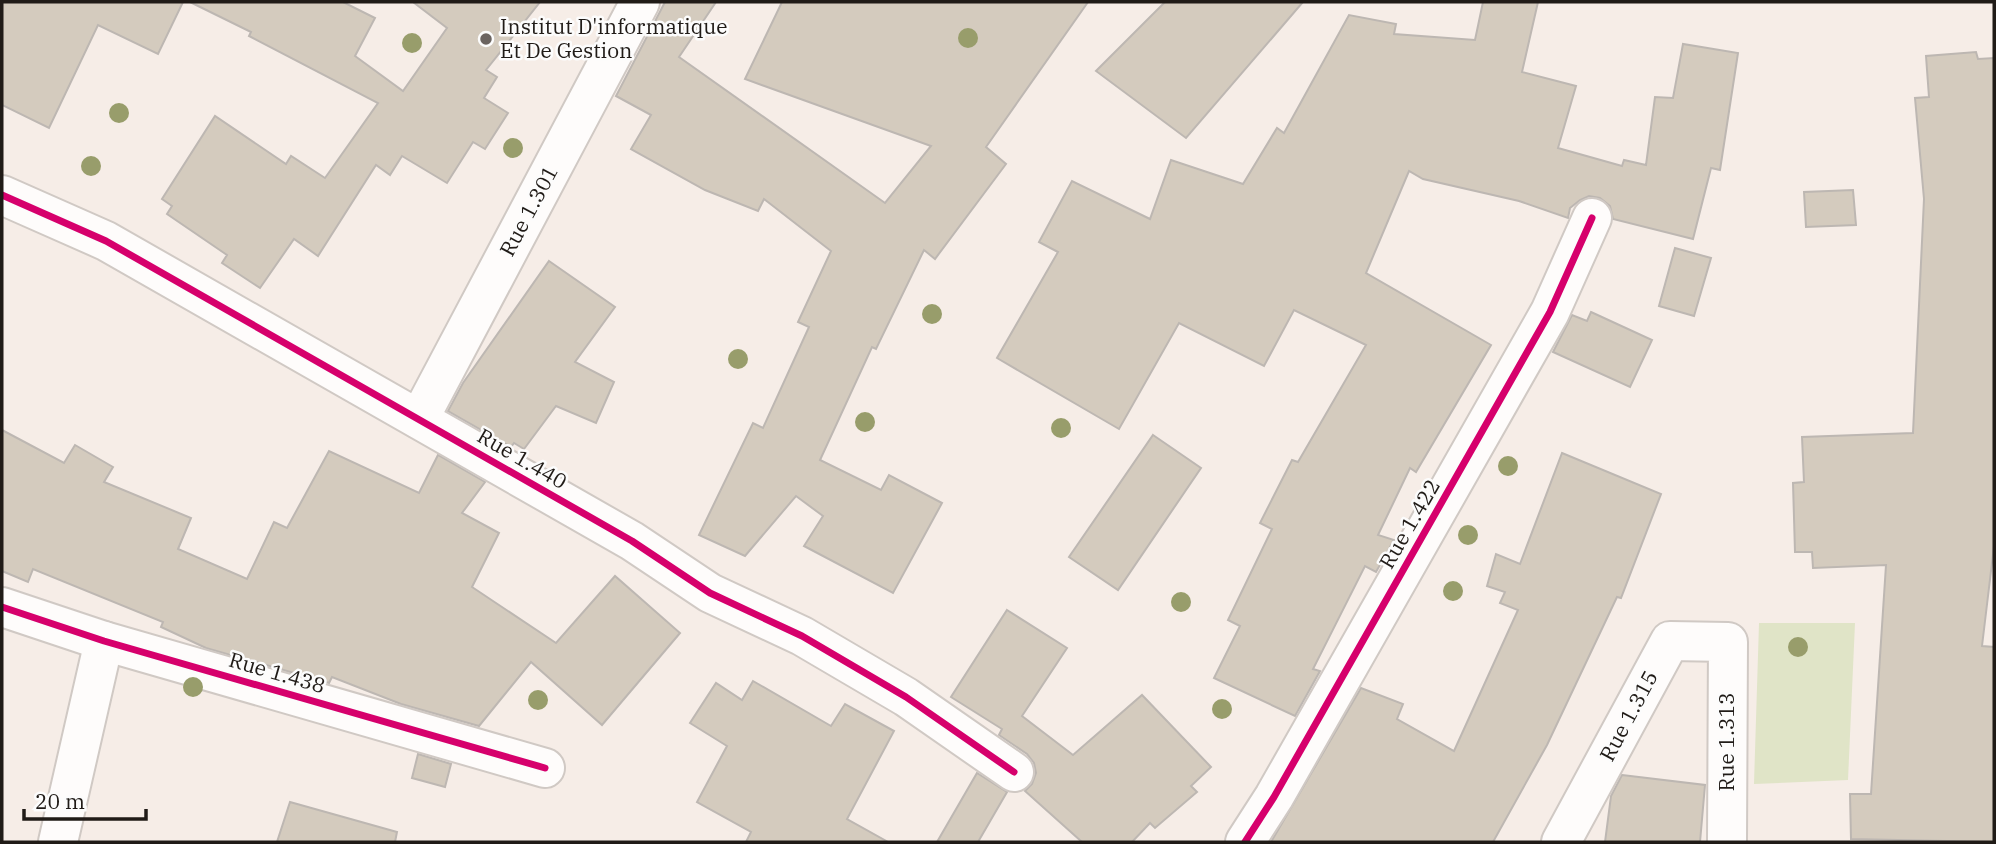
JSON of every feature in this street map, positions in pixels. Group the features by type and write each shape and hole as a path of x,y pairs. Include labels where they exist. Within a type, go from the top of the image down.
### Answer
{"street":[{"name":"Rue 1.301","path":"419,419 640,2"},
{"name":"Rue 1.440","path":"2,195 106,241 632,541 710,593 802,636 906,697 1014,772"},
{"name":"Rue 1.422","path":"1245,842 1275,797 1544,324 1592,218"},
{"name":"Rue 1.438","path":"2,607 104,641 545,768"},
{"path":"58,842 104,641"},
{"name":"Rue 1.315","path":"1561,842 1670,641 1728,642"},
{"name":"Rue 1.313","path":"1727,842 1728,642"}],"green space":[{"path":"1759,623 1855,623 1848,780 1754,784"}],"building":[{"path":"2,2 183,2 158,54 98,25 49,128 2,105"},
{"path":"190,2 343,2 375,18 355,56 403,91 447,28 413,2 540,2 486,70 497,77 484,98 508,113 485,149 473,142 447,183 402,156 390,175 376,165 318,256 294,239 260,288 222,263 227,255 167,214 172,206 162,199 215,116 286,164 291,156 325,178 378,103 249,36 251,32"},
{"path":"665,2 716,2 679,57 885,203 931,146 745,79 782,2 1088,2 986,147 1006,164 935,259 924,250 876,349 872,347 820,460 881,490 889,475 942,503 893,593 804,546 823,516 796,496 745,556 699,535 753,423 763,428 809,327 798,322 831,251 764,199 758,211 705,190 631,149 651,115 616,96"},
{"path":"1165,2 1303,2 1186,138 1096,71"},
{"path":"1483,2 1538,2 1522,72 1576,86 1558,148 1622,166 1624,160 1646,165 1655,97 1673,98 1683,44 1738,53 1720,170 1711,168 1693,239 1613,219 1610,206 1600,198 1589,196 1580,200 1570,208 1568,218 1519,201 1423,179 1409,171 1366,273 1491,345 1416,472 1410,468 1378,535 1394,540 1376,572 1365,566 1313,669 1320,671 1295,716 1214,678 1240,626 1228,620 1272,529 1260,523 1292,460 1298,462 1366,345 1294,310 1264,366 1179,323 1119,429 997,358 1058,252 1039,242 1072,181 1150,219 1171,160 1243,184 1277,128 1284,133 1349,15 1396,24 1394,34 1475,40"},
{"path":"1976,52 1978,59 1994,58 1994,546 1982,646 1994,647 1994,842 1851,839 1850,794 1871,794 1886,565 1813,568 1812,552 1795,552 1793,483 1804,482 1802,437 1913,433 1924,199 1915,98 1929,97 1926,56"},
{"path":"1853,190 1856,225 1806,227 1804,192"},
{"path":"1675,248 1711,258 1694,316 1659,306"},
{"path":"549,261 615,307 575,362 614,382 596,423 556,406 524,449 514,443 511,447 448,411 463,383"},
{"path":"1591,312 1652,340 1630,387 1553,352 1572,315 1587,321"},
{"path":"2,430 64,463 75,445 113,467 104,482 191,518 178,549 247,579 274,522 287,528 329,451 419,493 438,455 485,482 462,513 499,533 472,587 556,643 615,576 680,633 602,725 531,662 479,726 401,704 332,677 329,683 206,648 161,627 163,622 33,569 28,582 2,571"},
{"path":"1153,435 1201,468 1118,590 1069,557"},
{"path":"1562,453 1661,494 1621,598 1617,597 1547,745 1493,842 1271,842 1361,688 1403,704 1397,719 1454,751 1518,610 1500,603 1505,592 1487,586 1496,554 1520,564"},
{"path":"1007,610 1067,648 1022,716 1073,755 1142,695 1211,767 1191,786 1197,792 1155,828 1150,823 1132,842 1082,842 1025,791 1032,784 1036,773 1034,763 1027,754 999,735 1002,729 951,697"},
{"path":"753,681 831,726 845,704 894,731 847,819 888,842 746,842 751,832 697,802 727,746 690,723 716,683 742,700"},
{"path":"418,754 451,764 445,787 412,778"},
{"path":"977,773 1007,792 978,842 937,842"},
{"path":"1622,775 1705,785 1700,842 1605,842 1611,796"},
{"path":"290,802 397,832 395,842 277,842"}],"cycle path":[{"path":"2,195 106,241 632,541 710,593 802,636 906,697 1014,772"},
{"path":"1245,842 1274,797 1550,312 1592,218"},
{"path":"2,607 104,641 545,768"}],"place":[{"name":"Institut D'informatique Et De Gestion","path":"486,39"}]}
